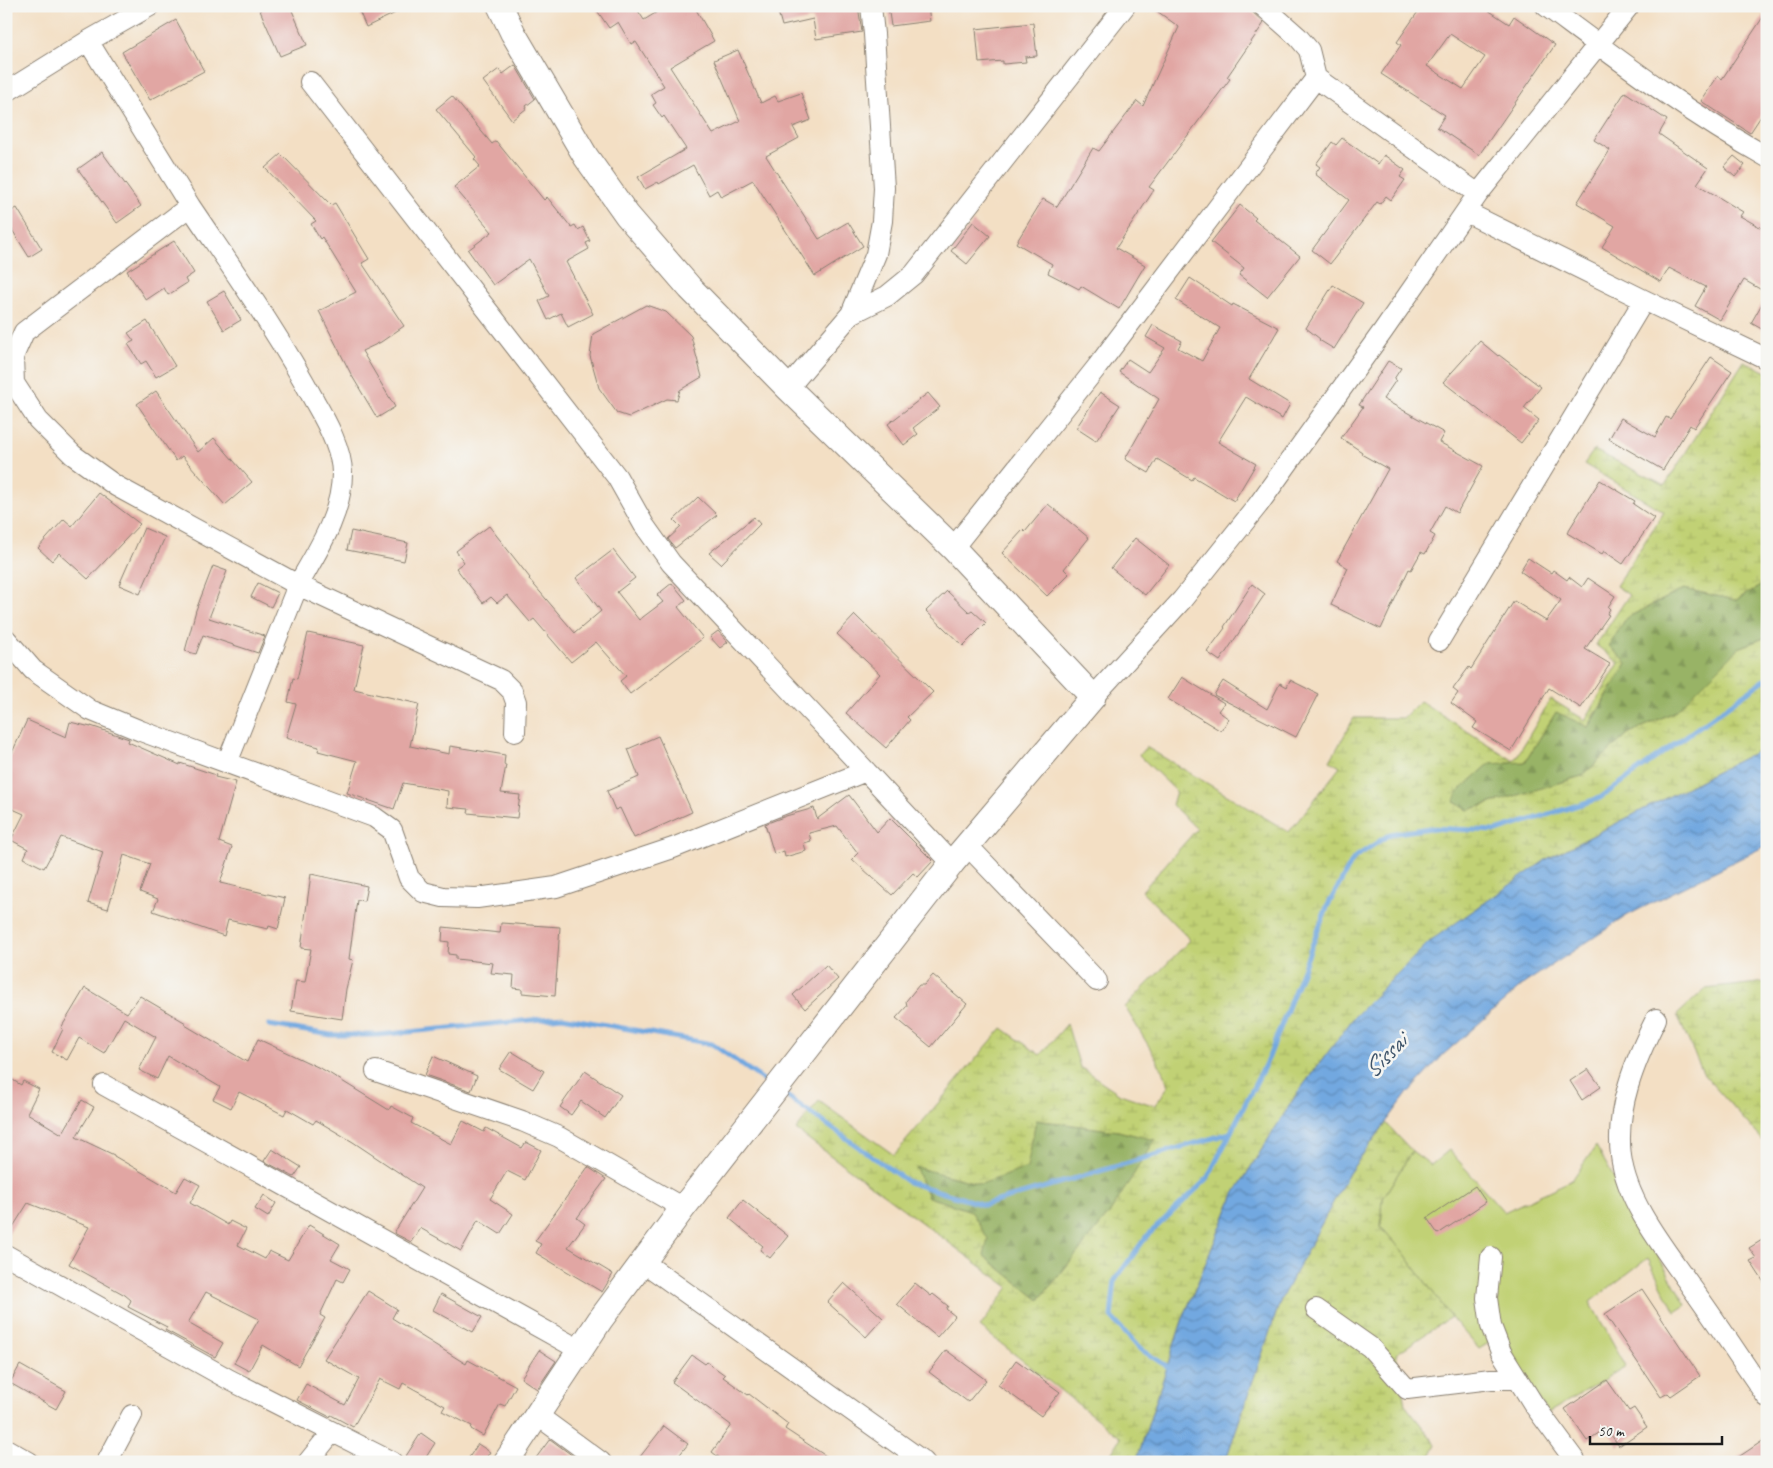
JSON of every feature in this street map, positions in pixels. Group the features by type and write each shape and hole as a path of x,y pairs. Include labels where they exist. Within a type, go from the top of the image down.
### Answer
{"street":[{"path":"6,92 88,41 150,6"},
{"path":"500,6 513,33 586,157 627,214 690,288 788,388 953,548 1093,697"},
{"path":"788,388 851,314 876,254 882,221 884,188 871,6"},
{"path":"851,314 887,296 914,274 1125,6"},
{"path":"1263,6 1298,36 1309,50 1316,78 1478,194"},
{"path":"1546,6 1673,100 1767,158"},
{"path":"506,1462 600,1320 683,1208 959,854 1093,697 1182,600 1258,505 1478,194 1629,6"},
{"path":"88,41 190,206 295,365 330,429 342,472 338,501 327,533 298,585 228,764"},
{"path":"953,548 1103,359 1316,78"},
{"path":"310,82 617,477 644,525 671,563 866,771 1097,980"},
{"path":"190,206 24,332 13,357 14,383 38,420 73,455 116,486 298,585 501,680 512,691 516,702 515,732"},
{"path":"1466,212 1767,359"},
{"path":"1439,641 1644,300"},
{"path":"6,639 33,670 90,710 140,731 374,817 392,830 408,878 423,892 443,897 477,898 556,887 673,848 866,771"},
{"path":"1656,1018 1636,1061 1626,1091 1620,1131 1621,1155 1626,1180 1639,1208 1662,1247 1767,1397"},
{"path":"376,1071 522,1121 559,1137 683,1208"},
{"path":"104,1085 580,1350"},
{"path":"6,1255 230,1380 392,1462"},
{"path":"1491,1257 1487,1298 1491,1326 1501,1352 1534,1405 1576,1462"},
{"path":"643,1262 924,1462"},
{"path":"1316,1309 1370,1347 1407,1389 1491,1379 1518,1379"},
{"path":"107,1462 132,1415"},
{"path":"537,1415 601,1462"},
{"path":"308,1462 332,1432"},
{"path":"6,1449 29,1462"}],"green space":[{"path":"1744,361 1767,372 1767,582 1736,600 1684,589 1626,618 1609,646 1627,663 1588,727 1556,712 1525,762 1489,764 1458,792 1454,802 1468,810 1582,776 1628,734 1676,711 1739,648 1767,637 1767,746 1547,859 1355,1016 1296,1095 1234,1194 1182,1321 1136,1462 1106,1462 1121,1438 980,1327 1009,1287 796,1130 819,1101 894,1155 1002,1028 1040,1055 1067,1024 1080,1067 1120,1094 1155,1106 1169,1085 1156,1058 1125,1007 1190,940 1142,891 1197,829 1172,805 1176,791 1139,755 1146,747 1289,832 1340,767 1330,761 1354,718 1403,718 1420,701 1514,761 1551,699 1585,720 1619,663 1596,645 1629,595 1616,586 1664,512 1584,464 1594,450 1665,485","holes":["1036,1120 1118,1131 1155,1140 1109,1214 1039,1300 984,1256 988,1239 971,1211 928,1197 915,1167 981,1184 1027,1168"]},
{"path":"1767,582 1767,637 1739,648 1676,711 1628,734 1582,776 1468,810 1454,802 1458,792 1489,764 1525,762 1556,712 1589,727 1627,663 1609,646 1626,618 1684,589 1736,600"},
{"path":"1767,982 1767,1145 1704,1075 1677,1015 1705,989"},
{"path":"1035,1120 1118,1131 1156,1140 1109,1214 1039,1300 984,1256 971,1211 928,1197 915,1167 981,1184"},
{"path":"1386,1123 1412,1151 1383,1198 1381,1227 1404,1253 1451,1317 1396,1354 1405,1405 1436,1444 1427,1462 1225,1462 1281,1299 1349,1173"},
{"path":"1596,1146 1686,1305 1675,1312 1648,1258 1590,1302 1626,1366 1548,1413 1521,1373 1505,1333 1479,1349 1451,1317 1404,1253 1381,1227 1383,1198 1412,1151 1431,1165 1449,1150 1504,1212 1572,1180"}],"water":[{"name":"Sissai","path":"1767,746 1767,845 1628,915 1525,983 1444,1054 1407,1094 1349,1173 1281,1299 1225,1462 1136,1462 1182,1321 1234,1194 1296,1095 1355,1016 1430,941 1547,859"}],"building":[{"path":"258,6 290,6 307,45 280,56"},
{"path":"357,6 410,6 366,27"},
{"path":"594,6 635,6 644,20 667,6 694,6 714,41 670,67 713,134 740,121 714,60 738,50 761,103 775,96 778,101 801,93 811,120 793,127 799,138 766,156 819,239 848,222 863,246 815,276 753,180 721,197 717,190 709,195 693,165 659,184 658,182 645,189 638,177 686,149 664,116 662,118 653,105 656,103 651,94 664,86 636,42 631,44 618,22 609,28"},
{"path":"785,6 858,6 862,32 816,39 813,19 782,26 777,8"},
{"path":"888,6 928,6 930,21 891,26"},
{"path":"1150,6 1246,6 1264,23 1227,77 1230,79 1149,187 1154,190 1116,248 1145,265 1119,309 1081,286 1079,289 1048,273 1052,264 1016,243 1043,199 1057,207 1093,148 1099,151 1137,101 1143,106 1179,27"},
{"path":"1422,6 1482,6 1509,24 1514,16 1555,45 1479,155 1437,127 1445,115 1381,74 1401,45 1397,42","holes":["1450,34 1485,57 1463,89 1427,66"]},
{"path":"1767,11 1767,107 1750,133 1701,101 1718,76 1722,79"},
{"path":"176,20 204,71 150,100 122,52"},
{"path":"1033,23 1037,56 1025,57 1026,62 1003,64 1003,61 979,63 976,29"},
{"path":"515,65 535,99 512,120 483,81 499,69 503,74"},
{"path":"1625,92 1667,120 1659,134 1708,168 1697,184 1743,212 1740,216 1767,231 1767,293 1744,280 1720,320 1695,306 1706,287 1669,268 1661,282 1602,247 1615,226 1577,203 1610,150 1594,140"},
{"path":"452,96 492,144 496,141 544,200 547,197 571,227 575,225 578,230 583,227 590,241 586,243 589,249 566,262 593,314 568,327 561,313 548,320 539,301 549,296 529,259 493,285 468,250 492,232 454,187 480,166 474,159 476,157 436,109"},
{"path":"1342,138 1378,164 1384,155 1405,170 1400,177 1405,180 1391,200 1386,196 1380,204 1377,202 1330,264 1312,250 1349,200 1315,174 1320,167 1316,164 1332,142 1336,145"},
{"path":"102,152 141,206 117,223 78,169"},
{"path":"281,154 331,205 335,203 369,259 362,263 404,326 381,342 362,351 395,407 377,418 352,376 319,311 356,292 322,237 320,239 311,224 316,221 265,168"},
{"path":"1734,156 1745,165 1735,177 1724,167"},
{"path":"1240,205 1256,218 1254,220 1300,256 1267,297 1239,275 1244,268 1211,242"},
{"path":"17,208 42,249 29,257 6,220 6,214"},
{"path":"973,222 990,236 967,264 951,251"},
{"path":"174,241 194,273 185,279 187,283 168,295 164,288 146,300 127,271"},
{"path":"1190,278 1232,306 1233,304 1279,328 1249,379 1290,404 1282,419 1246,397 1218,442 1256,464 1234,501 1194,477 1192,480 1157,459 1149,473 1125,459 1159,399 1119,372 1128,359 1148,372 1165,348 1146,337 1153,325 1182,341 1178,348 1202,361 1220,328 1176,300"},
{"path":"1333,285 1363,303 1334,349 1319,340 1306,328"},
{"path":"224,291 241,320 224,330 207,301"},
{"path":"1767,295 1767,332 1751,323"},
{"path":"646,305 666,312 691,336 702,377 680,390 677,400 667,399 629,417 617,413 599,388 590,356 593,334"},
{"path":"147,321 175,366 156,377 146,361 141,364 128,344 134,341 128,333"},
{"path":"1480,341 1541,387 1524,408 1539,420 1521,443 1443,382"},
{"path":"1711,357 1732,371 1694,428 1690,425 1663,470 1609,439 1621,418 1655,437 1666,417 1670,419"},
{"path":"1388,361 1401,368 1394,379 1396,380 1383,399 1444,433 1439,442 1483,466 1457,513 1445,506 1430,533 1435,536 1425,554 1421,552 1411,570 1409,569 1381,629 1331,605 1348,568 1337,561 1388,469 1361,454 1362,452 1341,438 1363,407 1359,405"},
{"path":"156,391 198,452 214,438 252,482 225,505 182,456 176,461 137,404"},
{"path":"1100,392 1120,405 1096,441 1076,428"},
{"path":"928,393 940,407 913,428 918,434 904,445 888,424"},
{"path":"1600,480 1635,501 1633,504 1654,518 1623,564 1604,551 1602,554 1567,533"},
{"path":"99,493 140,524 88,579 59,553 52,561 38,548 64,519 72,526"},
{"path":"698,497 717,515 675,548 668,539 681,527 674,520"},
{"path":"1048,504 1089,538 1064,569 1069,574 1047,596 1002,553 1023,530 1025,532"},
{"path":"754,517 760,524 721,564 709,553"},
{"path":"489,526 529,579 575,633 601,611 576,578 613,550 635,578 617,592 639,620 663,602 657,595 672,583 686,600 678,607 703,638 630,694 620,681 626,676 596,642 571,662 534,619 530,622 507,595 497,603 491,597 483,603 456,568 464,562 456,551"},
{"path":"144,528 165,537 140,594 119,585"},
{"path":"351,531 408,543 404,561 347,550"},
{"path":"1135,538 1169,565 1145,595 1111,568"},
{"path":"1528,558 1551,573 1553,570 1567,580 1569,577 1582,587 1588,578 1615,596 1608,607 1610,609 1607,614 1609,615 1585,649 1610,664 1581,708 1549,688 1511,751 1473,728 1477,722 1451,703 1458,693 1453,689 1469,667 1471,669 1514,601 1546,621 1561,600 1520,571"},
{"path":"213,566 227,571 209,618 265,636 258,653 203,635 196,654 185,651 196,610"},
{"path":"258,583 278,593 271,607 251,597"},
{"path":"1252,584 1265,594 1220,661 1207,652 1225,628"},
{"path":"947,591 969,612 972,610 986,623 963,646 926,611"},
{"path":"855,615 933,692 907,717 910,720 886,748 846,713 880,674 837,634"},
{"path":"718,631 728,642 720,648 710,637"},
{"path":"308,633 364,645 354,689 419,704 410,746 449,754 450,746 505,755 504,765 506,765 501,793 520,795 517,818 468,813 469,809 447,807 448,791 403,783 394,809 347,793 357,761 318,751 319,747 286,738 296,704 288,702 293,678 297,679"},
{"path":"1182,677 1224,703 1218,711 1229,719 1221,731 1168,699"},
{"path":"1290,680 1318,694 1296,737 1214,695 1223,681 1267,709 1280,683 1287,687"},
{"path":"27,720 66,737 70,722 91,726 129,739 128,742 180,765 180,763 216,775 215,777 236,782 219,842 232,847 220,883 285,898 278,929 269,926 268,929 228,920 224,936 153,911 158,899 140,892 150,864 124,855 108,909 88,903 103,852 61,837 44,868 24,858 28,849 11,840 24,814 6,806 6,755 10,757"},
{"path":"658,736 692,812 634,838 620,808 615,810 607,791 639,777 628,749"},
{"path":"849,795 877,832 890,818 933,861 918,877 913,873 892,895 852,859 858,853 837,826 809,833 811,841 804,843 806,851 785,857 784,851 774,854 765,824 814,808 817,819"},
{"path":"311,874 367,886 364,901 357,900 349,959 353,960 346,989 342,1019 291,1011 296,981 305,982 311,949 301,948"},
{"path":"501,923 560,927 555,996 522,993 522,989 513,988 514,975 491,973 493,963 456,959 456,955 448,954 449,942 442,941 443,927 500,933"},
{"path":"826,965 838,979 805,1009 793,995"},
{"path":"933,975 967,1004 931,1047 896,1018 907,1006 906,1001 919,985 924,985"},
{"path":"85,988 127,1013 140,996 247,1062 258,1039 324,1070 389,1110 391,1106 413,1118 411,1123 451,1144 463,1121 484,1132 486,1128 522,1148 526,1142 541,1150 525,1180 507,1171 490,1199 513,1214 500,1234 478,1220 461,1251 420,1228 411,1242 394,1233 422,1188 316,1120 313,1124 287,1109 284,1115 239,1092 231,1108 213,1099 220,1087 168,1056 157,1079 139,1070 156,1037 124,1018 104,1053 79,1038 67,1060 52,1052 63,1029 61,1028"},
{"path":"511,1051 544,1071 533,1089 499,1069"},
{"path":"433,1056 477,1076 471,1091 425,1075"},
{"path":"1588,1069 1601,1087 1582,1100 1570,1081"},
{"path":"585,1071 621,1095 605,1118 581,1101 571,1115 560,1107"},
{"path":"6,1076 21,1085 23,1081 39,1089 27,1113 62,1134 82,1100 94,1107 76,1137 114,1155 176,1192 185,1177 200,1185 190,1203 228,1225 230,1221 246,1229 238,1245 265,1259 269,1251 288,1260 309,1225 340,1244 331,1259 350,1269 343,1282 337,1279 320,1315 325,1318 298,1366 263,1345 249,1371 234,1363 259,1319 206,1292 188,1323 223,1343 215,1357 165,1330 167,1327 128,1307 131,1300 125,1295 69,1264 89,1227 28,1203 6,1238"},
{"path":"272,1149 301,1167 294,1177 264,1161"},
{"path":"588,1167 606,1179 577,1218 585,1224 568,1247 613,1274 602,1292 536,1253 541,1244 535,1241"},
{"path":"1475,1186 1486,1202 1438,1234 1427,1218"},
{"path":"264,1195 276,1203 268,1217 255,1209"},
{"path":"743,1200 788,1236 770,1258 760,1250 763,1246 729,1218"},
{"path":"1767,1237 1767,1287 1750,1261 1756,1258 1749,1248"},
{"path":"844,1283 883,1318 866,1337 827,1302"},
{"path":"915,1283 931,1296 933,1294 948,1306 946,1309 955,1316 937,1337 897,1304"},
{"path":"1642,1289 1700,1376 1671,1396 1668,1393 1661,1397 1605,1314"},
{"path":"368,1291 397,1309 392,1318 466,1364 468,1360 516,1386 505,1406 500,1404 483,1436 471,1429 472,1426 442,1411 445,1406 403,1383 400,1389 380,1379 353,1427 297,1400 306,1384 345,1405 359,1379 324,1359"},
{"path":"441,1294 482,1317 473,1332 433,1310"},
{"path":"539,1350 556,1361 537,1389 521,1378"},
{"path":"946,1350 986,1380 968,1402 929,1372"},
{"path":"692,1355 705,1364 707,1362 725,1375 723,1377 788,1424 785,1429 835,1462 725,1462 712,1452 731,1425 672,1382"},
{"path":"1016,1360 1060,1392 1041,1416 998,1385"},
{"path":"20,1365 66,1391 56,1409 10,1383"},
{"path":"1607,1380 1629,1411 1634,1408 1647,1427 1619,1446 1606,1428 1587,1441 1565,1409"},
{"path":"664,1426 688,1444 674,1462 636,1462"},
{"path":"421,1433 435,1443 423,1462 415,1462 406,1456"},
{"path":"1767,1438 1767,1462 1731,1462"},
{"path":"550,1439 581,1462 533,1462"},
{"path":"478,1444 490,1452 483,1462 466,1462"}],"waterway":[{"path":"1173,1370 1140,1349 1111,1317 1115,1280 1146,1237 1207,1179 1269,1057 1327,907 1354,858 1390,834 1430,828 1496,831 1600,798 1767,678"},
{"path":"269,1025 331,1035 378,1035 562,1017 712,1044 769,1084"},
{"path":"781,1092 908,1182 984,1205 1230,1133"}]}
